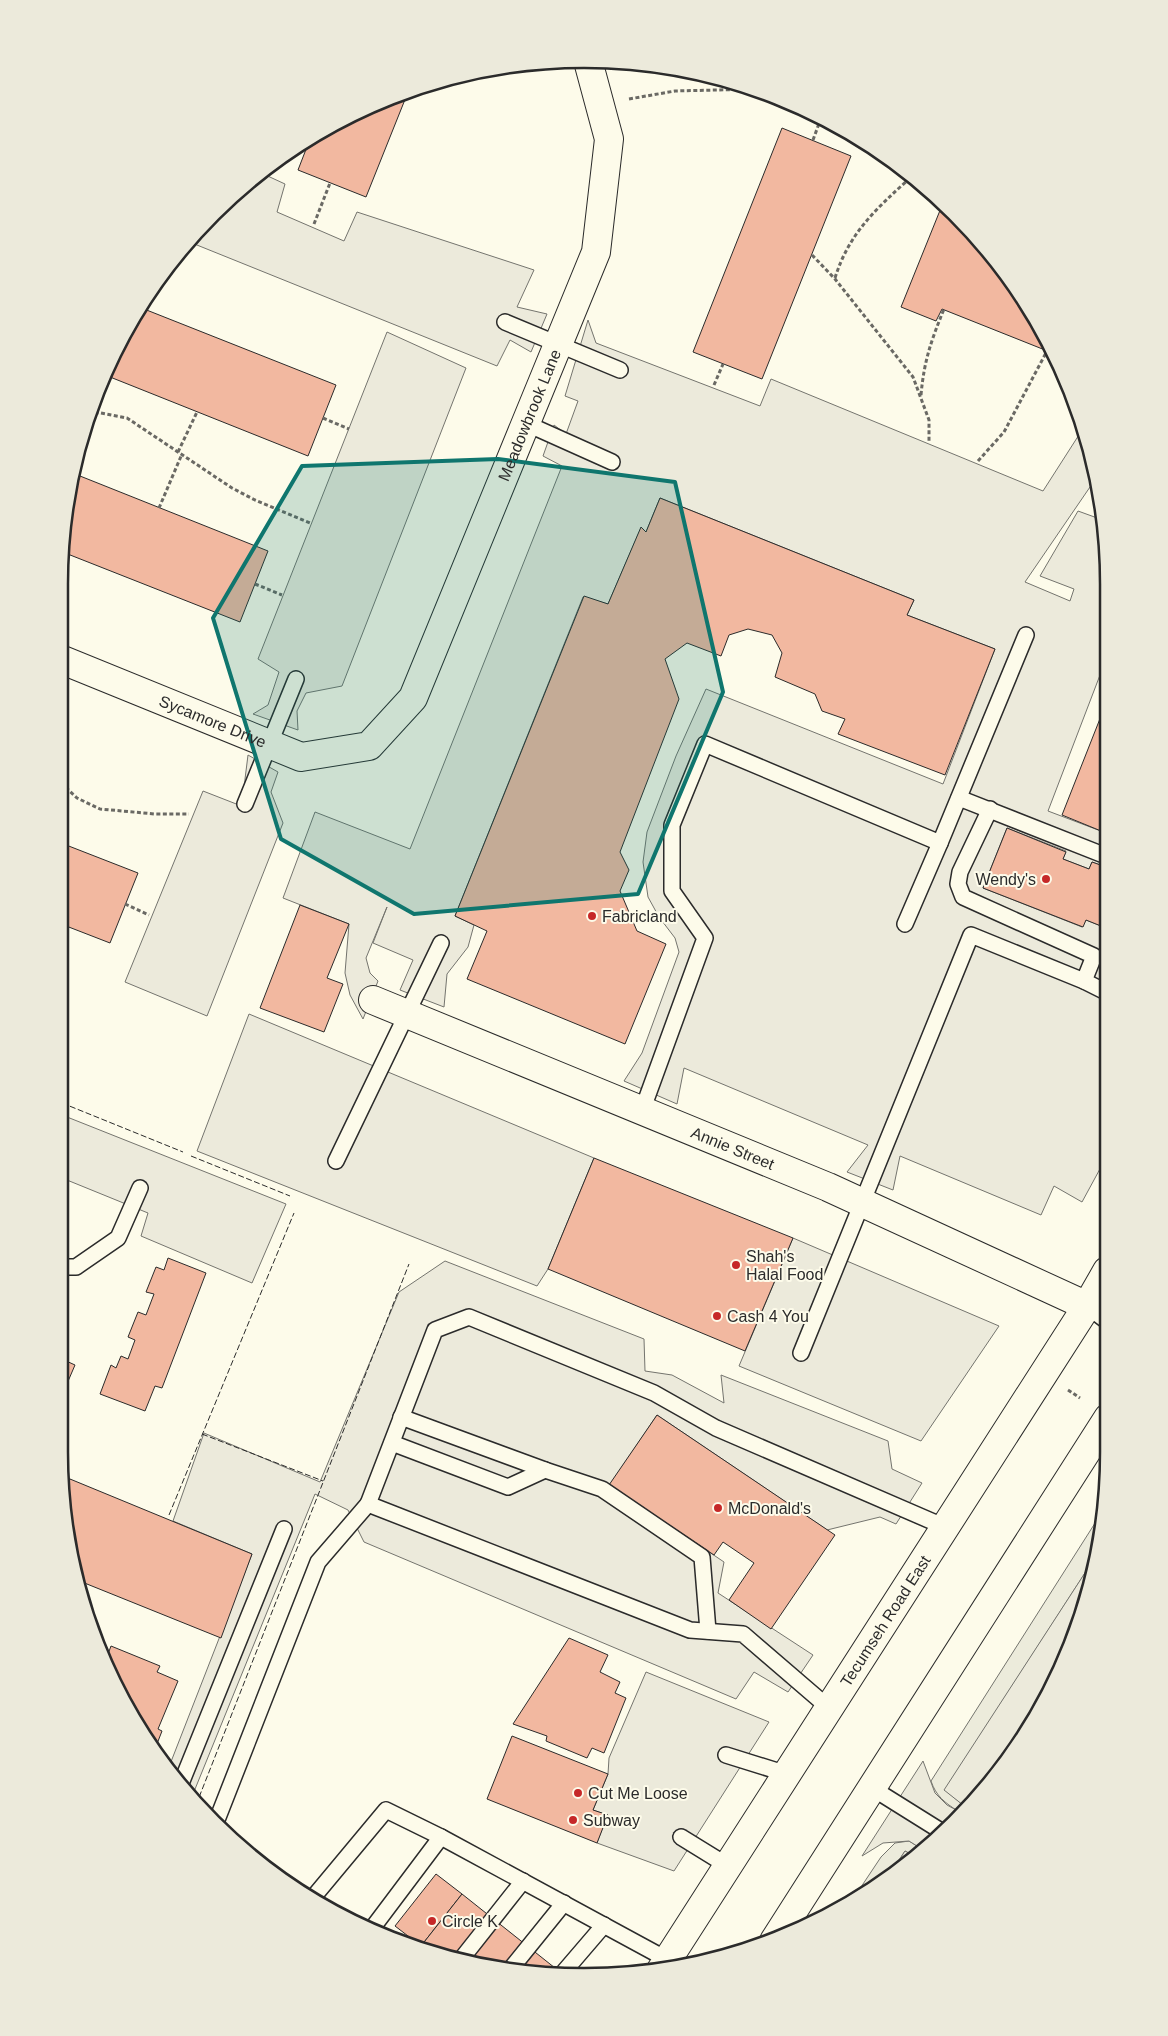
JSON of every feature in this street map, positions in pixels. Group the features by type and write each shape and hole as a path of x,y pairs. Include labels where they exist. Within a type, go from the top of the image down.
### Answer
{"street":[{"name":"Meadowbrook Lane","path":"369,746 413,698 596,252 608,139 590,68"},
{"name":"Sycamore Drive","path":"67,662 301,756 369,746"},
{"name":"Annie Street","path":"373,1000 862,1202 1097,1314"},
{"name":"Tecumseh Road East","path":"667,1962 945,1527 1097,1314 1100,1301"},
{"path":"782,1929 1100,1431"}],"lane":[{"path":"505,322 620,370"},
{"path":"525,424 612,462"},
{"path":"905,924 1026,635"},
{"path":"245,804 296,679"},
{"path":"642,1111 705,938 672,891 672,825 705,744 940,843"},
{"path":"959,798 1100,854"},
{"path":"990,809 960,872 958,884 962,897 1094,956 1084,981"},
{"path":"801,1353 971,935 1100,989"},
{"path":"336,1161 441,943"},
{"path":"67,1267 76,1267 118,1238 140,1188"},
{"path":"218,1816 318,1562 368,1504 435,1330 469,1317 654,1393 716,1428 945,1527"},
{"path":"402,1417 544,1470 602,1489 702,1557 708,1631"},
{"path":"392,1443 508,1487 544,1470"},
{"path":"368,1504 690,1630 743,1634 829,1708"},
{"path":"183,1778 284,1529"},
{"path":"726,1755 787,1774"},
{"path":"872,1788 937,1829"},
{"path":"317,1893 386,1810 441,1837 604,1925 661,1963"},
{"path":"375,1924 441,1837"},
{"path":"681,1837 728,1866"},
{"path":"465,1955 523,1882"},
{"path":"514,1964 564,1903"},
{"path":"568,1968 604,1925"}],"path":[{"path":"624,99 675,91 733,90"},
{"path":"813,140 819,125"},
{"path":"835,279 842,256 858,230 907,181"},
{"path":"314,224 330,183"},
{"path":"812,255 835,279 901,360 913,378 929,420 928,443"},
{"path":"921,396 923,367 944,309"},
{"path":"978,461 1004,432 1046,354"},
{"path":"714,385 723,364"},
{"path":"178,452 197,412"},
{"path":"97,413 127,418 232,488 255,500 310,523"},
{"path":"323,418 349,428"},
{"path":"159,508 182,454"},
{"path":"255,584 282,595"},
{"path":"67,789 77,798 100,809 155,814 189,814"},
{"path":"126,904 149,915"},
{"path":"1066,1388 1080,1398"}],"highlighted area":[{"path":"498,459 675,482 723,692 638,894 414,914 281,839 213,618 302,466"}],"shaded area":[{"path":"268,176 285,184 277,212 344,241 357,212 534,270 517,307 547,314 531,352 510,340 497,366 195,244 243,196"},
{"path":"588,320 596,343 760,406 771,379 1043,491 1078,436 1092,488 1090,487 1025,582 1070,601 1074,589 1040,576 1078,511 1096,518 1100,584 1100,675 1048,811 1100,831 1100,865 1092,862 1089,869 1063,859 1066,851 1007,828 983,888 1082,927 1086,920 1100,926 1100,1169 1082,1202 1054,1186 1041,1215 900,1156 893,1190 847,1172 868,1145 684,1068 677,1104 624,1081 642,1053 679,952 675,938 659,917 648,897 643,862 647,832 676,756 706,689 943,784 995,649 907,615 914,600 660,498 646,532 641,528 608,604 583,597 455,916 474,925 468,947 447,974 444,1007 400,990 413,960 373,943 387,907 366,958 370,973 378,981 363,1019 350,995 345,973 349,924 283,898 315,812 410,849 562,466 543,456 554,425 566,434 578,401 565,396"},
{"path":"387,332 466,368 342,686 306,693 297,711 298,730 253,714 268,705 279,672 258,659"},
{"path":"248,755 278,772 271,792 283,823 207,1016 125,982 203,791 244,807"},
{"path":"249,1014 594,1158 548,1269 537,1286 197,1151"},
{"path":"67,1117 286,1204 252,1283 141,1236 148,1213 67,1180"},
{"path":"793,1238 999,1326 921,1441 739,1366"},
{"path":"445,1261 644,1339 645,1371 672,1375 724,1403 721,1375 888,1441 892,1469 922,1483 896,1524 880,1517 827,1530 657,1415 610,1485 724,1562 718,1593 813,1655 788,1692 754,1672 736,1699 364,1542 348,1510 315,1494 194,1791 171,1762 252,1554 173,1521 204,1433 320,1482 399,1292"},
{"path":"1096,1522 1087,1570 945,1790 962,1804 956,1810 949,1805 941,1799 931,1781"},
{"path":"1087,1570 1073,1618 1061,1650 1031,1710 1013,1739 994,1766 962,1804 944,1790"},
{"path":"646,1672 769,1722 674,1871 597,1843 607,1815 593,1810 608,1774 609,1758"},
{"path":"923,1761 935,1793 947,1805 956,1810 917,1846 909,1841 883,1843 862,1856"},
{"path":"909,1841 917,1846 909,1853 905,1851 898,1862 861,1887 881,1857 895,1843"},
{"path":"905,1851 909,1853 898,1862"}],"building":[{"path":"405,100 366,197 298,170 306,149 356,121"},
{"path":"782,128 851,156 762,379 693,352"},
{"path":"940,210 972,243 994,270 1013,297 1043,349 942,309 936,321 901,307"},
{"path":"147,310 336,385 308,456 111,377"},
{"path":"79,476 268,551 240,622 69,554 72,517"},
{"path":"660,498 914,600 907,615 995,649 945,775 838,734 845,719 822,711 815,694 775,677 782,653 772,635 748,629 729,635 721,656 687,643 665,659 679,699 620,852 629,870 620,891 637,931 666,944 625,1044 467,979 487,931 455,916 584,596 608,604 641,527 646,532"},
{"path":"1100,719 1100,831 1062,815"},
{"name":"Wendy's","path":"1007,828 1066,852 1063,859 1089,869 1092,862 1100,865 1100,926 1086,920 1083,927 983,888"},
{"path":"67,845 138,873 110,943 67,926"},
{"path":"300,905 349,924 327,978 343,984 324,1032 260,1008"},
{"path":"594,1158 793,1238 745,1351 548,1269"},
{"path":"168,1258 206,1273 162,1388 155,1386 145,1411 100,1394 111,1365 116,1368 121,1356 128,1359 135,1340 128,1337 138,1312 146,1315 154,1294 146,1292 156,1267 164,1270"},
{"path":"67,1361 75,1365 67,1384"},
{"name":"McDonald's","path":"657,1415 835,1535 771,1629 729,1600 754,1563 723,1542 714,1555 609,1485"},
{"path":"70,1479 252,1554 221,1638 84,1583 77,1553 69,1482"},
{"path":"569,1638 608,1655 600,1672 620,1682 615,1693 626,1698 604,1753 592,1748 587,1758 546,1741 547,1736 513,1724"},
{"path":"111,1646 160,1666 157,1672 178,1681 158,1729 162,1731 158,1743 137,1710 108,1653"},
{"path":"512,1736 608,1774 593,1810 608,1815 597,1843 487,1799"},
{"path":"436,1874 462,1894 424,1943 411,1938 395,1926"},
{"path":"462,1894 554,1967 483,1959 424,1943"}],"fence":[{"path":"67,1105 183,1152"},
{"path":"191,1156 290,1196"},
{"path":"169,1515 294,1213"},
{"path":"199,1796 409,1264"},
{"path":"202,1434 323,1481"}],"place":[{"name":"Wendy's","path":"1046,879"},
{"name":"Fabricland","path":"592,916"},
{"name":"Shah's Halal Food","path":"736,1265"},
{"name":"Cash 4 You","path":"717,1316"},
{"name":"McDonald's","path":"718,1508"},
{"name":"Cut Me Loose","path":"578,1793"},
{"name":"Subway","path":"573,1820"},
{"name":"Circle K","path":"432,1921"}]}
